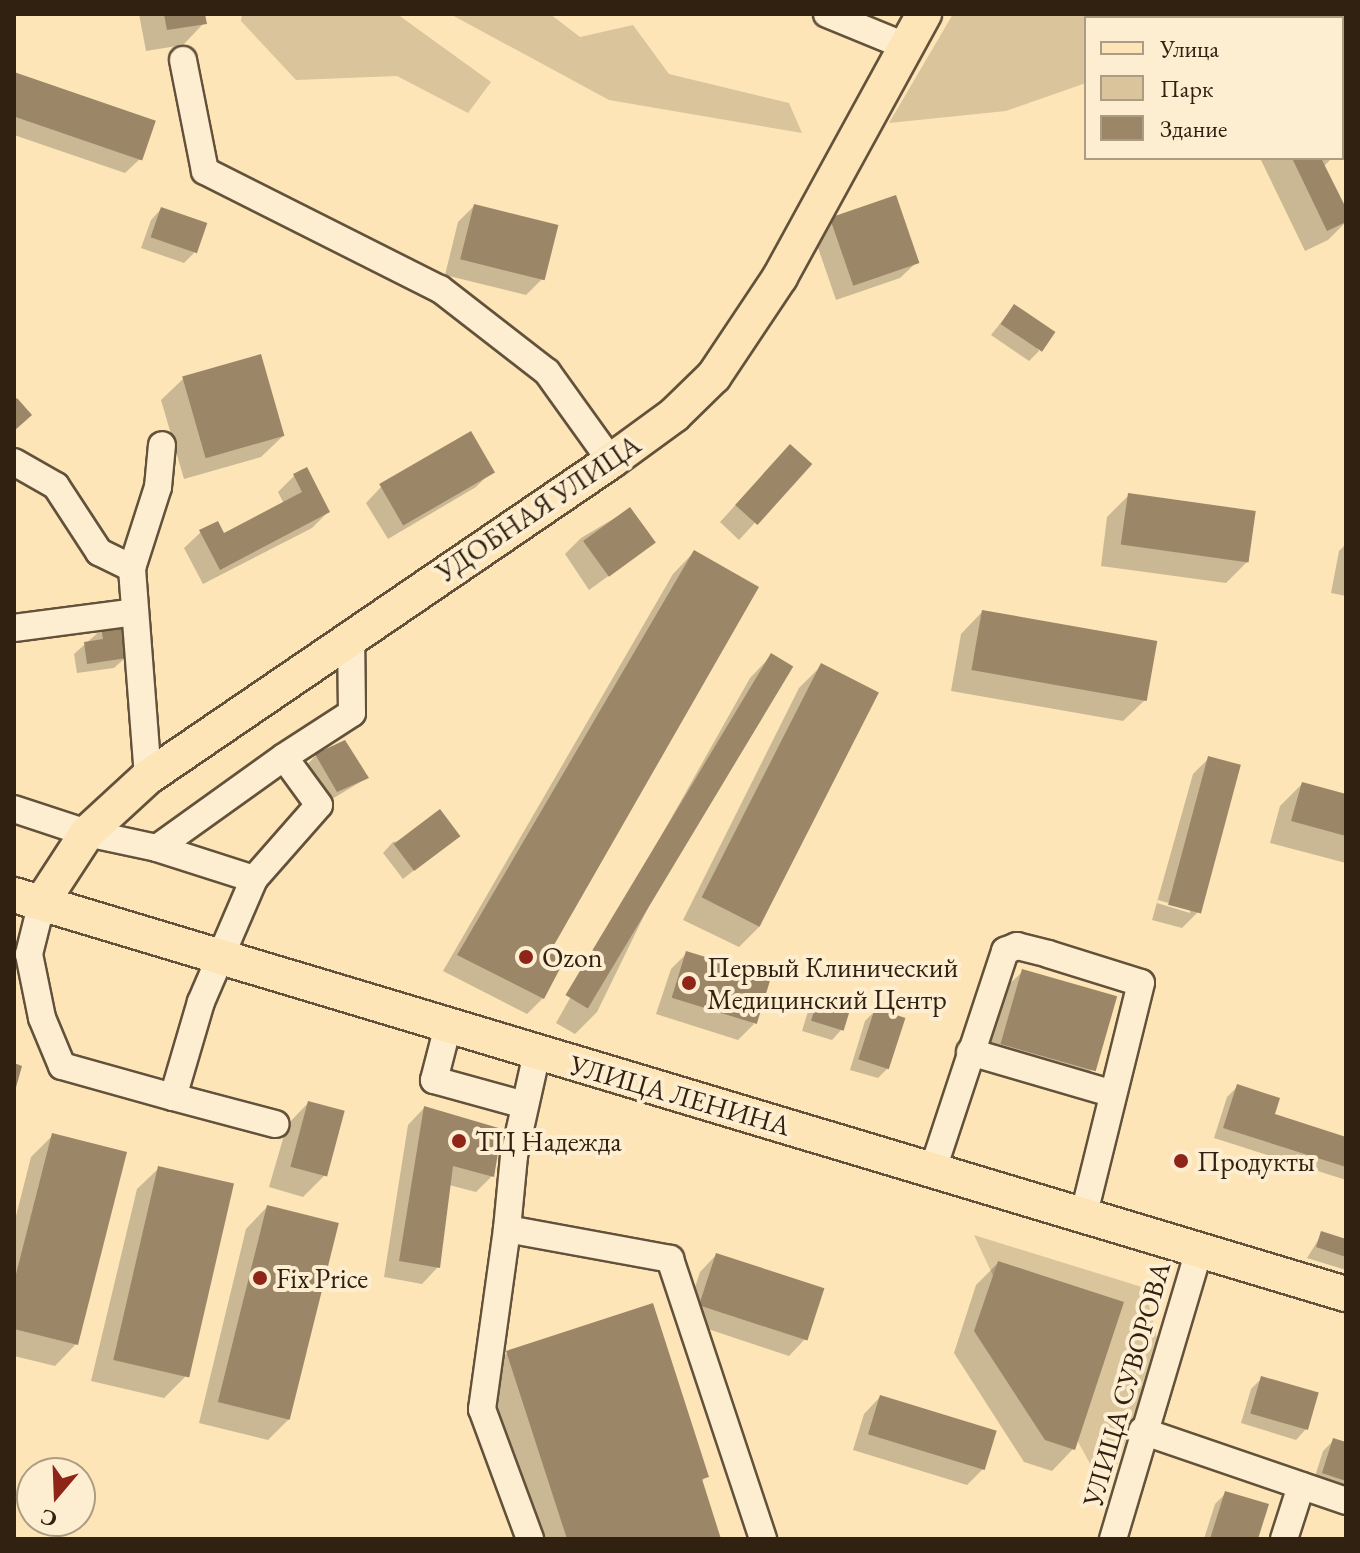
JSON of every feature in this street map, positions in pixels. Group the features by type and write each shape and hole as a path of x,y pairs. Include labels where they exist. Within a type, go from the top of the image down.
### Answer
{"main road":[{"name":"УДОБНАЯ УЛИЦА","path":"28,898 87,833 148,777 351,634 611,461 674,415 714,376 747,330 924,14"},
{"name":"УЛИЦА ЛЕНИНА","path":"28,898 1346,1294"}],"street":[{"path":"827,14 905,46"},
{"path":"183,60 205,171 440,289 547,372 611,461"},
{"path":"148,777 132,568 158,487 162,445"},
{"path":"14,462 56,486 99,552 132,568"},
{"path":"14,628 135,612"},
{"path":"157,848 284,757 352,713 351,634"},
{"path":"173,1097 219,956 254,879 319,805 284,757"},
{"path":"14,809 87,833 157,848 254,879"},
{"path":"28,898 29,954 42,1018 62,1066 275,1124"},
{"path":"933,1169 1005,951 1017,946 1048,954 1141,983 1110,1093 1084,1214"},
{"path":"448,1026 434,1080 525,1105"},
{"path":"970,1052 1110,1093"},
{"path":"530,1539 482,1409 525,1105 537,1053"},
{"path":"507,1229 670,1259 763,1539"},
{"name":"УЛИЦА СУВОРОВА","path":"1113,1539 1142,1431 1200,1248"},
{"path":"1142,1431 1346,1501"},
{"path":"1284,1539 1301,1486"}],"green space":[{"path":"242,14 397,14 491,82 468,113 397,76 296,80 241,21"},
{"path":"450,14 550,14 580,37 633,25 669,74 789,103 802,133 609,100"},
{"path":"953,14 1192,14 1084,16 1084,84 1006,111 889,123"},
{"path":"974,1235 1145,1288 1158,1343 1107,1495 1026,1346"}],"building":[{"path":"164,14 205,14 207,24 167,30"},
{"path":"14,72 156,121 142,161 14,116"},
{"path":"1293,160 1322,160 1346,208 1346,222 1327,231"},
{"path":"896,195 919,263 853,286 830,218"},
{"path":"474,204 558,225 545,280 460,259"},
{"path":"161,207 207,223 197,253 151,237"},
{"path":"1014,304 1055,332 1042,352 1001,324"},
{"path":"261,354 284,436 206,458 182,377"},
{"path":"17,398 32,415 14,431 14,401"},
{"path":"471,431 495,473 403,526 379,484"},
{"path":"790,444 812,464 757,525 735,505"},
{"path":"307,467 330,512 220,570 199,530 218,521 224,533 302,492 293,474"},
{"path":"1128,493 1256,511 1249,562 1121,544"},
{"path":"630,507 656,543 609,577 583,541"},
{"path":"694,550 759,587 550,952 564,961 544,999 457,955"},
{"path":"982,610 1157,641 1147,701 971,670"},
{"path":"122,624 127,658 87,664 84,642 103,639 101,627"},
{"path":"771,653 793,666 588,1008 565,995"},
{"path":"821,663 879,693 760,927 702,897"},
{"path":"345,740 369,778 337,792 315,754"},
{"path":"1208,756 1241,765 1201,914 1168,905"},
{"path":"1302,782 1346,794 1346,836 1291,821"},
{"path":"440,809 460,836 414,871 394,844"},
{"path":"686,951 771,977 757,1024 672,998"},
{"path":"1022,969 1117,996 1096,1071 1001,1044"},
{"path":"819,995 852,1005 844,1031 811,1021"},
{"path":"875,1008 905,1018 889,1069 858,1059"},
{"path":"14,1063 22,1066 15,1091 14,1091"},
{"path":"1237,1084 1280,1098 1275,1114 1346,1137 1346,1167 1223,1128"},
{"path":"308,1101 345,1111 327,1177 290,1167"},
{"path":"424,1106 502,1129 494,1177 453,1166 440,1268 399,1261"},
{"path":"52,1133 127,1152 78,1345 14,1329 14,1282"},
{"path":"158,1166 234,1184 189,1377 113,1360"},
{"path":"267,1205 339,1223 290,1420 218,1402"},
{"path":"1321,1231 1346,1239 1346,1257 1316,1247"},
{"path":"716,1253 824,1288 807,1341 699,1305"},
{"path":"998,1261 1124,1302 1075,1450 1045,1440 974,1331"},
{"path":"653,1303 709,1477 702,1479 721,1539 567,1539 506,1351"},
{"path":"1261,1376 1319,1393 1308,1430 1250,1413"},
{"path":"880,1395 997,1431 985,1470 868,1434"},
{"path":"1333,1438 1346,1442 1346,1481 1322,1473"},
{"path":"1225,1491 1269,1504 1258,1539 1210,1539"}],"place":[{"name":"Ozon","path":"526,957"},
{"name":"Первый Клинический Медицинский Центр","path":"689,983"},
{"name":"ТЦ Надежда","path":"459,1141"},
{"name":"Продукты","path":"1181,1161"},
{"name":"Fix Price","path":"260,1278"}]}
